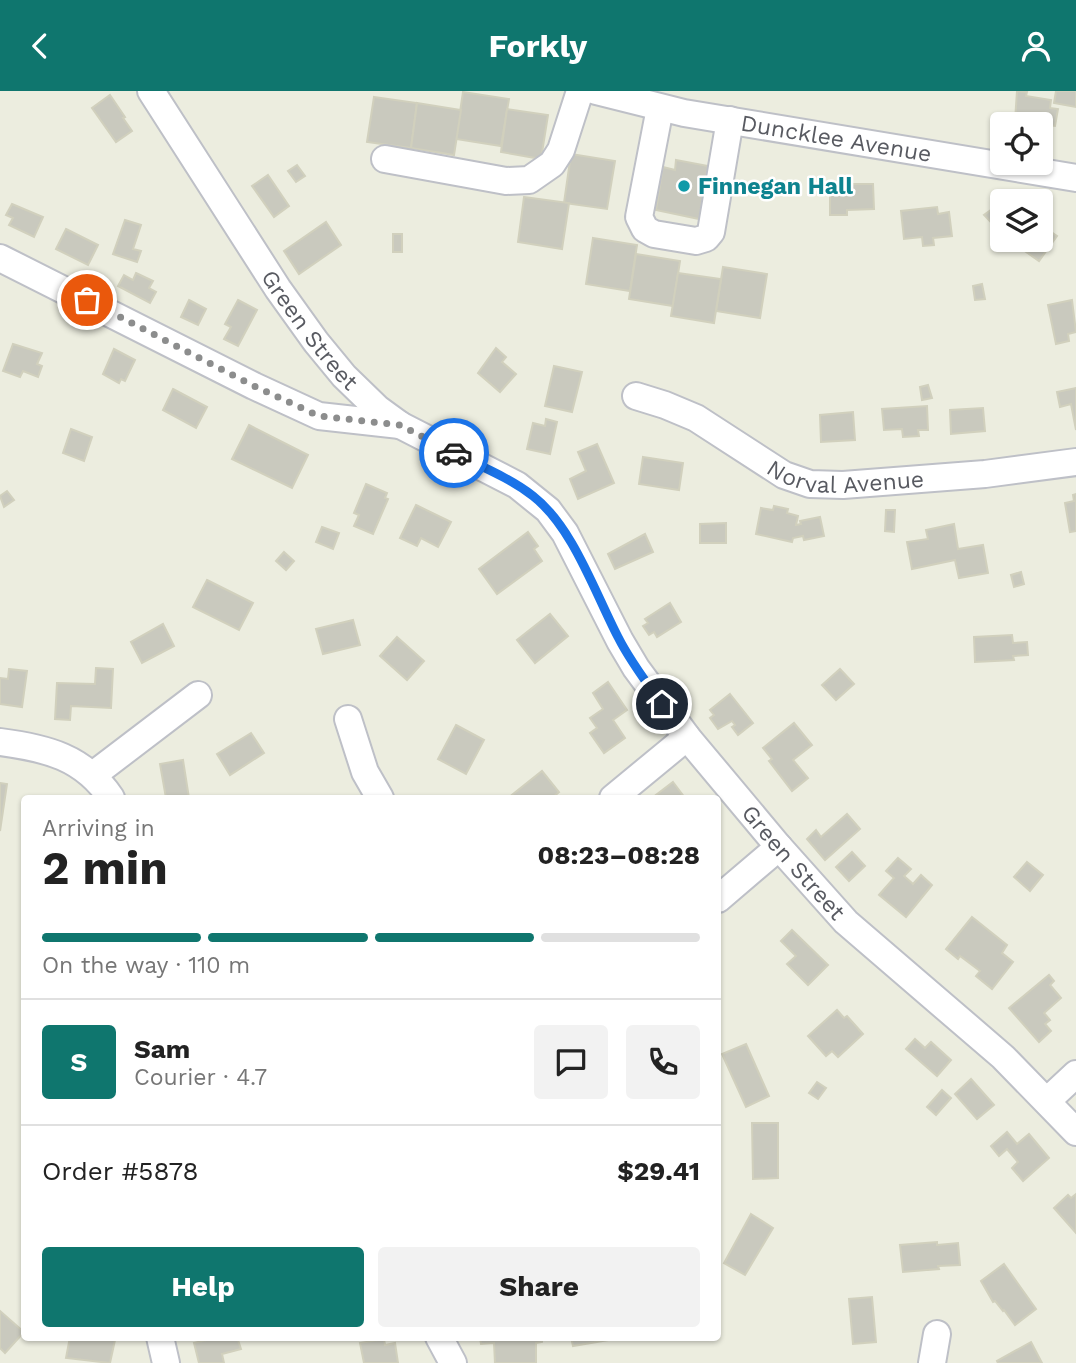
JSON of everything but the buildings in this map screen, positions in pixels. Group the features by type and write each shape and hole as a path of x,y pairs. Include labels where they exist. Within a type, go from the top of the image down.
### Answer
{"street":[{"name":"Green Street","path":"151,91 278,289 316,342 354,387 400,425 517,485 548,510 565,533 631,659 687,737 779,847 846,922 1003,1057 1076,1132"},
{"path":"386,159 506,181 528,180 552,164 561,150 580,91"},
{"name":"Duncklee Avenue","path":"596,91 660,108 730,121 1076,178"},
{"path":"660,108 639,217 645,229 654,234 696,241 711,233 730,121"},
{"path":"0,258 319,416 400,425"},
{"name":"Norval Avenue","path":"636,396 696,418 784,475 810,484 843,485 972,475 1076,462"},
{"path":"93,775 198,695"},
{"path":"348,719 365,772 378,795"},
{"path":"617,795 687,737"},
{"path":"0,743 33,748 66,758 93,775 109,795"},
{"path":"721,896 779,847"},
{"path":"1047,1101 1076,1074"},
{"path":"932,1363 937,1334"},
{"path":"161,1341 166,1363"},
{"path":"441,1341 453,1363"}],"way so far":[{"path":"87,300 254,386 319,416 400,425 454,453"}],"place":[{"name":"Finnegan Hall","path":"684,186"}],"route":[{"path":"454,453 517,485 533,496 553,516 565,533 620,641 662,704"}]}
